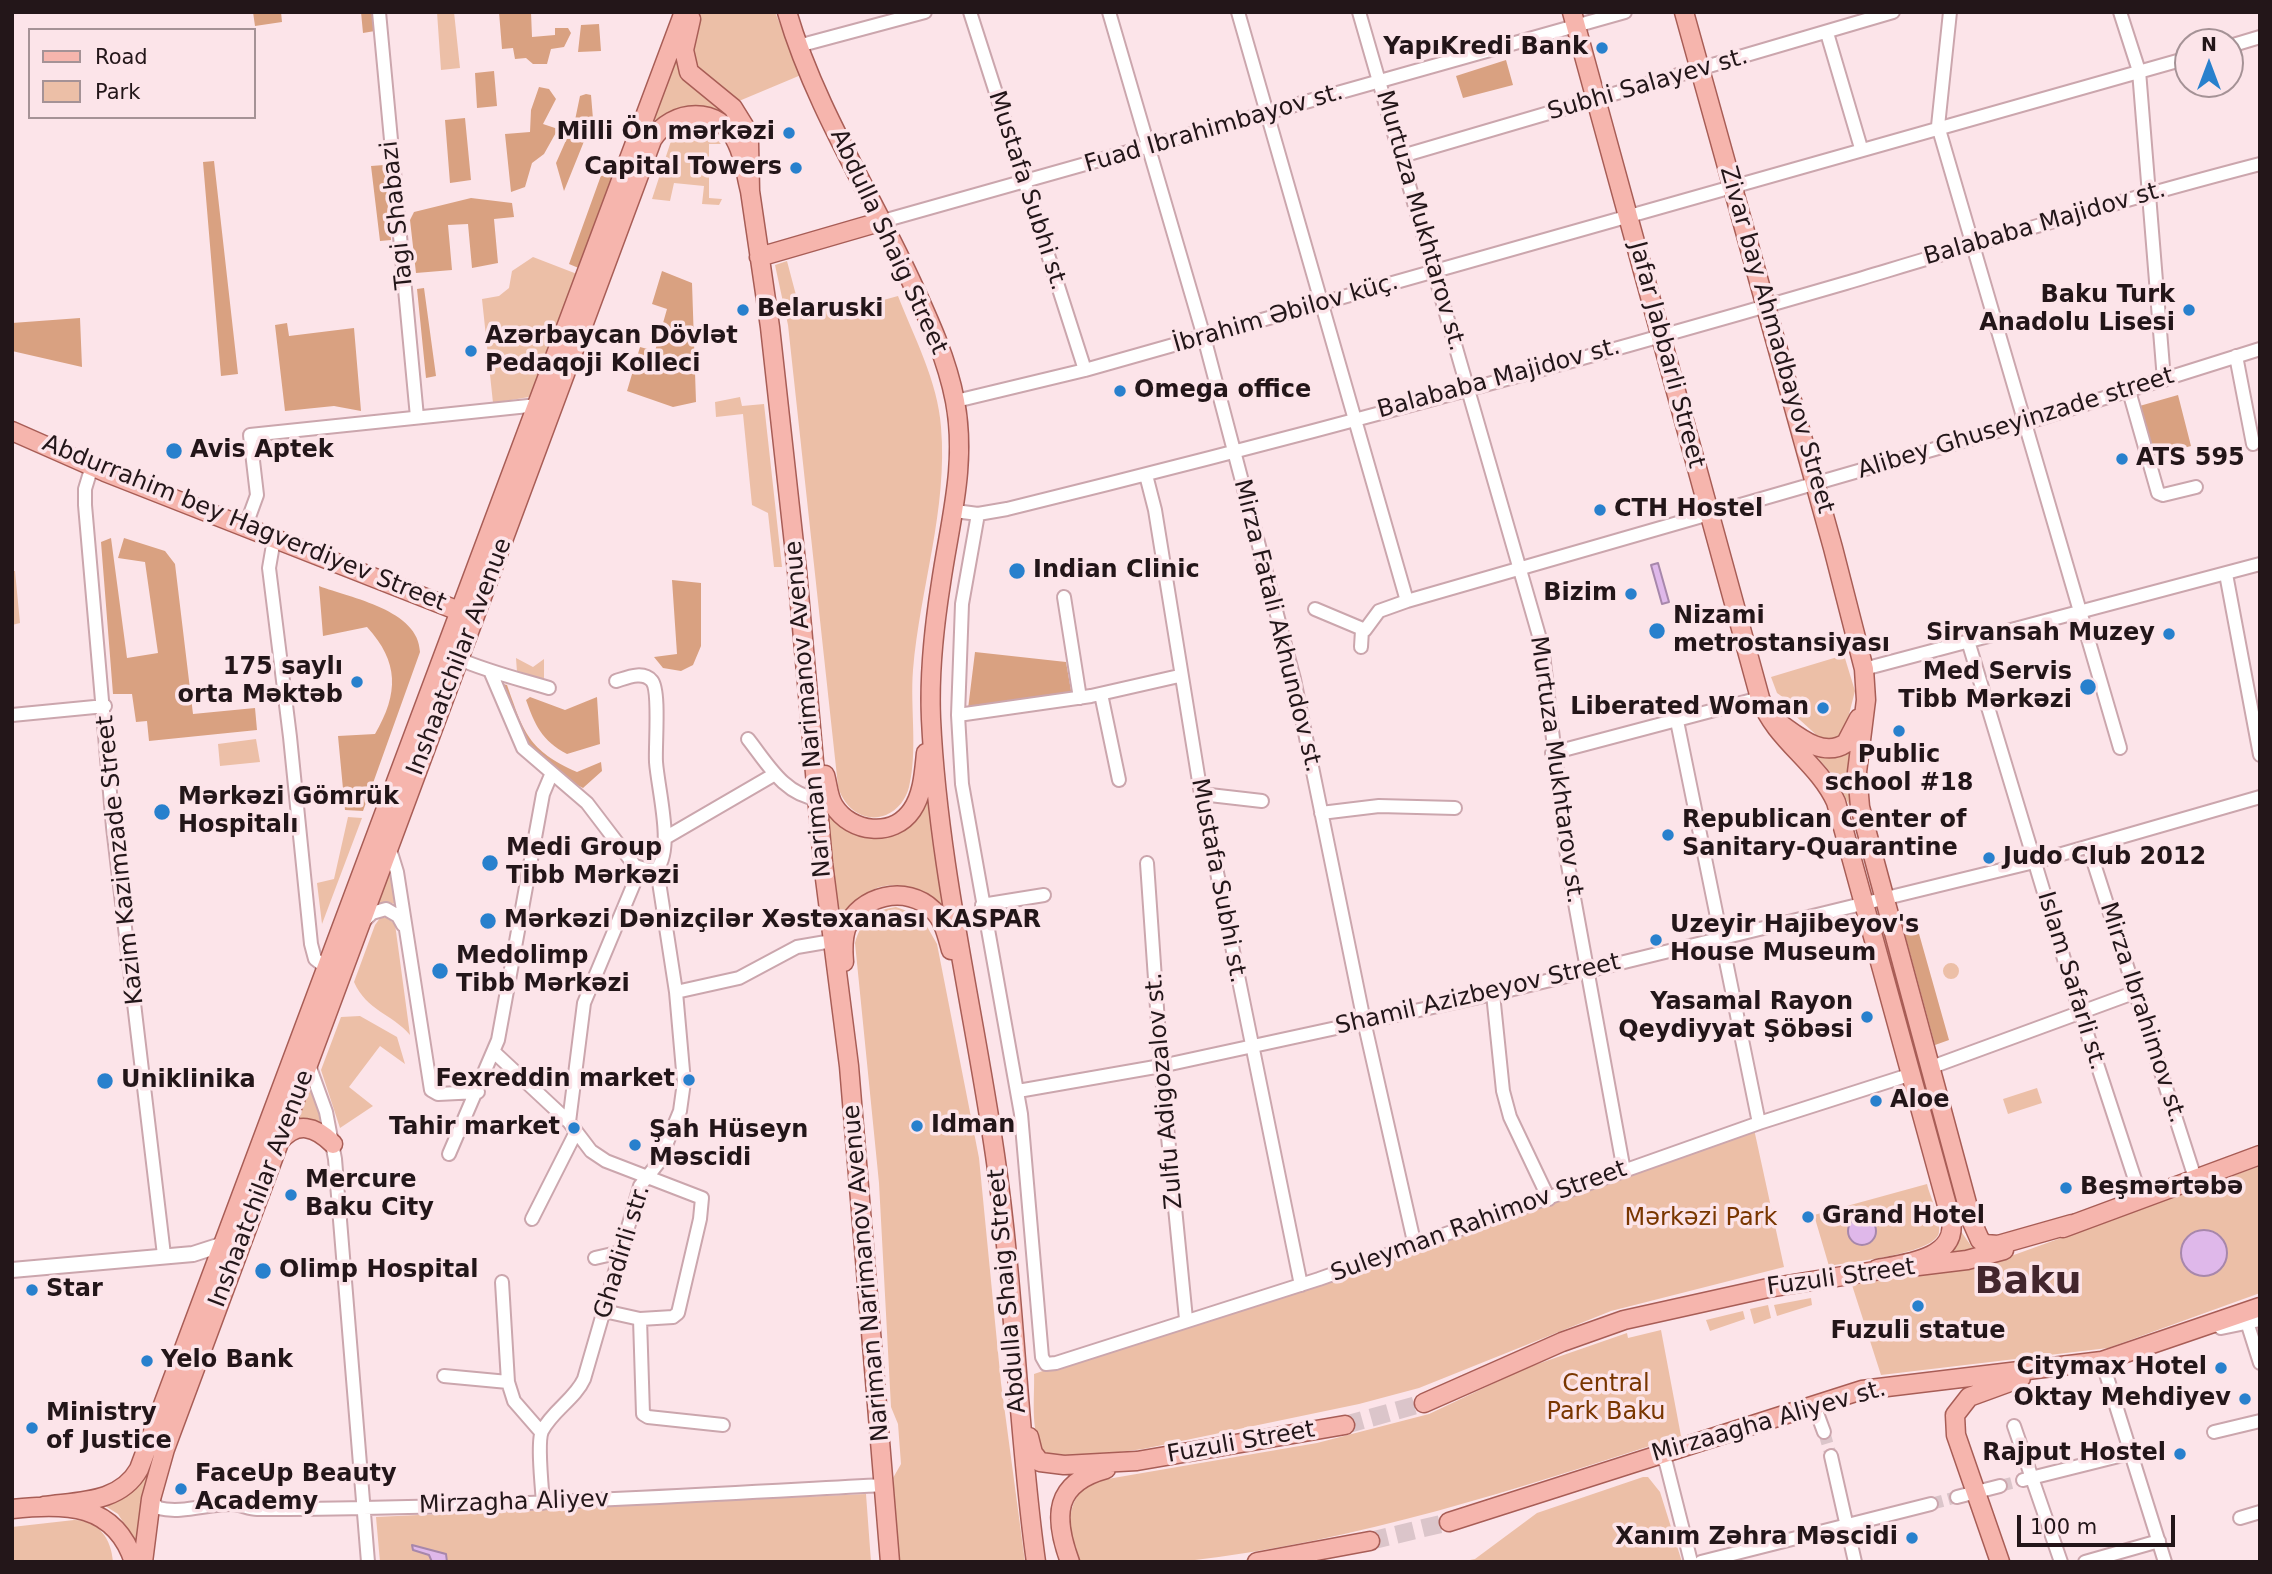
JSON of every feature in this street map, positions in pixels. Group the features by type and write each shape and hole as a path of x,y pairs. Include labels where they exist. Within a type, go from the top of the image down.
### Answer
{"main road":[{"name":"Abdulla Shaig Street","path":"787,12 817,93 883,221 930,323 956,401 961,456 955,511 935,625 931,718 940,816 968,1008 995,1155 1036,1562"},
{"name":"Zivar bay Ahmadbayov Street","path":"1684,12 1815,484 1864,669 1866,691"},
{"path":"685,13 685,60 697,82 722,98 741,117 749,143 750,191"},
{"name":"Inshaatchilar Avenue","path":"143,1562 151,1499 165,1449 460,659 467,614 538,405 685,13"},
{"name":"Jafar Jabbarli Street","path":"1574,19 1760,698 1767,715 1830,789 1842,820 1952,1230 1944,1245 1930,1256 1877,1269"},
{"name":"Inshaatchilar Avenue","path":"44,1506 111,1495 133,1480 225,1244 449,639 467,614 657,133 668,122 690,115 713,119 722,124 737,143 750,191"},
{"name":"Nariman Narimanov Avenue","path":"750,191 777,386 832,941 849,1066 890,1562"},
{"path":"759,257 883,221"},
{"name":"Abdurrahim bey Hagverdiyev Street","path":"12,431 245,528 467,614"},
{"path":"439,668 460,659 449,639"},
{"path":"1767,715 1815,746 1837,749 1846,743 1854,730 1866,691"},
{"path":"1866,691 1857,787 1884,898 1972,1222 1980,1240 1985,1244 1998,1245 2072,1224"},
{"path":"815,751 832,804 839,814 861,827 888,827 907,817 918,799 931,718"},
{"path":"849,1066 845,934 854,914 879,897 911,898 934,910 946,931 968,1008"},
{"path":"278,1144 290,1130 304,1127 319,1131 333,1144"},
{"name":"Fuzuli Street","path":"1424,1403 1562,1342 1624,1320 1768,1288 1877,1269 1985,1256 2260,1155"},
{"path":"2185,1334 2260,1307"},
{"name":"Mirzaagha Aliyev st.","path":"1450,1522 1875,1387 2102,1361 2185,1334"},
{"path":"2000,1562 1954,1424 1959,1406 1978,1392 2061,1366"},
{"path":"1018,1399 1033,1453 1040,1462 1064,1465 1137,1461"},
{"name":"Fuzuli Street","path":"1137,1461 1345,1424"},
{"path":"1070,1562 1062,1516 1068,1489 1086,1475 1137,1461"},
{"path":"12,1509 44,1506 79,1509 103,1517 118,1530 134,1562"},
{"path":"1257,1562 1370,1541"}],"street":[{"name":"Tagi Shabazi","path":"379,12 417,417"},
{"path":"798,46 925,12"},
{"name":"Mustafa Subhi st.","path":"970,12 1085,370"},
{"name":"Mirza Fatali Akhundov st.","path":"1109,12 1204,337 1304,721 1364,1021 1415,1246"},
{"path":"1238,12 1408,601"},
{"name":"Murtuza Mukhtarov st.","path":"1359,12 1542,646 1552,753 1587,971 1624,1171"},
{"name":"Fuad Ibrahimbayov st.","path":"883,221 1379,82 1574,19 1625,12"},
{"name":"Subhi Salayev st.","path":"1402,156 1893,12"},
{"path":"1950,12 1938,127 2083,613 2120,748"},
{"path":"2120,12 2139,71 2151,192 2164,380"},
{"path":"1827,33 1861,148"},
{"name":"İbrahim Əbilov küç.","path":"956,401 1085,370 1204,337 1861,148 2174,62"},
{"name":"Balababa Majidov st.","path":"978,514 1146,475 1356,419 1661,335 2151,192 2260,164"},
{"name":"Alibey Ghuseyinzade street","path":"1362,630 1369,628 1379,611 1408,601 2025,423 2260,349"},
{"path":"2236,356 2253,444"},
{"path":"2129,391 2158,493 2163,495 2196,487"},
{"path":"245,528 257,495 250,435 538,405"},
{"name":"Kazim Kazimzade Street","path":"92,466 85,489 85,505 105,706 113,827 164,1255"},
{"name":"Mustafa Subhi st.","path":"1146,475 1158,532 1200,794 1250,1048 1301,1285"},
{"path":"955,511 978,514 962,604 958,715 962,784 1017,1091"},
{"path":"274,539 269,568 290,737 310,944 315,959 328,969"},
{"path":"1864,669 2260,564"},
{"path":"2226,574 2260,755"},
{"path":"1064,597 1080,698"},
{"path":"1315,609 1362,630 1361,647"},
{"name":"Islam Safarli st.","path":"1968,641 2080,1012 2141,1198"},
{"path":"460,659 491,673 512,675 549,688"},
{"path":"491,673 523,748 551,775 587,803 630,860 640,869 657,869 665,855 665,838 656,760 655,688 648,677 640,675 615,681"},
{"path":"958,715 1080,698 1180,676"},
{"path":"1101,694 1119,780"},
{"path":"1552,753 1760,698"},
{"path":"12,715 105,706"},
{"path":"1677,721 1759,1123"},
{"path":"748,738 775,774 796,792 818,799"},
{"path":"665,838 775,774"},
{"path":"449,1154 495,1053 542,794 551,775"},
{"path":"1200,794 1262,801"},
{"name":"Shamil Azizbeyov Street","path":"1017,1091 1250,1048 1493,994 2089,848 2260,797"},
{"path":"1321,813 1379,806 1455,808"},
{"path":"389,846 397,872 431,1090 438,1094 478,1093"},
{"name":"Mirza Ibrahimov st.","path":"2089,848 2195,1178"},
{"name":"Zulfu Adigozalov st.","path":"1147,863 1161,1066 1186,1319"},
{"path":"532,1219 572,1128 584,1003 640,869"},
{"name":"Ghadirli str.","path":"541,1432 561,1406 580,1388 646,1176 659,1162 682,1102 683,1058 676,992 657,869"},
{"path":"982,905 1044,895"},
{"path":"357,933 372,913 386,909 398,916 406,932"},
{"path":"676,992 739,978 797,947 832,941"},
{"path":"1929,1068 2136,992"},
{"path":"1493,994 1503,1091 1510,1117 1549,1199"},
{"path":"495,1053 572,1128 591,1151 606,1161 699,1196 704,1202 678,1313 673,1317 640,1319 604,1311"},
{"path":"309,1065 326,1112 333,1144 369,1562"},
{"name":"Suleyman Rahimov Street","path":"1017,1091 1042,1357 1046,1364 1301,1285 1759,1123 1912,1074"},
{"path":"12,1270 193,1254 225,1244"},
{"path":"594,1258 621,1252"},
{"path":"193,1254 214,1272"},
{"path":"502,1282 508,1382 514,1401 541,1432 543,1503"},
{"path":"640,1319 643,1414 648,1418 723,1425"},
{"path":"2254,1321 2260,1363"},
{"name":"Mirzaagha Aliyev st.","path":"2185,1334 2254,1321"},
{"path":"2102,1361 2165,1562"},
{"path":"444,1376 508,1382"},
{"path":"1791,1412 1816,1412 1824,1432"},
{"path":"2214,1432 2260,1421"},
{"path":"2014,1426 2027,1479 2061,1562"},
{"path":"2027,1479 2131,1453"},
{"path":"1831,1456 1855,1562"},
{"path":"1631,1463 1658,1458 1665,1460 1690,1562"},
{"name":"Mirzagha Aliyev","path":"151,1499 158,1508 172,1510 230,1504 255,1510 364,1508 543,1503 884,1485"},
{"path":"1957,1497 2000,1486"},
{"path":"1701,1562 1931,1504"},
{"path":"2239,1517 2260,1512"},
{"path":"2085,1562 2159,1541"}],"green space":[{"path":"437,12 454,12 460,68 441,70"},
{"path":"701,12 775,12 801,75 739,101 713,83 698,66 693,44"},
{"path":"677,51 687,78 693,86 737,126 693,108 673,111 650,126"},
{"path":"682,129 704,132 721,144 709,144 709,198 722,199 719,205 702,204 704,186 674,183 670,201 652,199 672,138"},
{"path":"533,257 577,274 535,391 529,397 493,403 482,299 499,296 509,288 512,271"},
{"path":"787,261 797,299 843,311 898,296 924,360 939,410 941,488 916,639 912,699 912,773 908,791 901,804 890,813 878,817 856,812 845,801 838,786 788,325 775,265"},
{"path":"740,397 742,406 764,404 782,567 774,567 768,513 752,505 743,414 716,417 715,402"},
{"path":"12,571 15,571 20,623 12,625"},
{"path":"1844,655 1855,691 1841,739 1823,741 1789,710 1784,698 1777,693 1771,677"},
{"path":"516,658 533,667 544,659 544,680 532,680 517,672"},
{"path":"256,739 260,762 220,766 218,744"},
{"path":"1855,742 1849,765 1849,805 1838,781 1811,750 1825,757 1836,758"},
{"path":"929,792 946,916 922,894 894,885 881,886 859,898 850,908 837,933 824,808 843,828 869,836"},
{"path":"348,817 362,818 322,924 317,883 334,879"},
{"path":"390,867 398,905 388,902 376,906"},
{"path":"896,907 921,916 937,944 979,1158 1001,1383 1025,1562 899,1562 893,1478 901,1464 898,1424 891,1407 879,1183 855,943 869,918"},
{"path":"380,918 387,918 395,924 410,1035 372,1006 354,982"},
{"path":"1948,963 1954,963 1959,971 1957,977 1948,979 1943,974 1943,968"},
{"path":"360,1016 397,1037 405,1064 380,1046 349,1087 373,1106 340,1128 321,1070 341,1017"},
{"path":"310,1087 324,1128 295,1121"},
{"path":"2037,1088 2042,1103 2008,1114 2003,1099"},
{"name":"Mərkəzi Park","path":"1754,1129 1784,1267 1611,1311 1419,1388 1359,1404 1143,1449 1081,1457 1046,1455 1037,1438 1034,1374"},
{"path":"2260,1166 2260,1293 2108,1348 1881,1375 1851,1282 2000,1260"},
{"path":"1927,1184 1938,1220 1939,1232 1935,1240 1909,1251 1829,1266 1814,1215"},
{"path":"1960,1230 1974,1250 1938,1259 1956,1245"},
{"path":"1811,1298 1812,1305 1777,1316 1774,1305"},
{"path":"1768,1305 1771,1318 1754,1324 1750,1309"},
{"path":"1743,1311 1745,1319 1710,1331 1706,1320"},
{"name":"Central Park Baku","path":"1661,1330 1681,1436 1437,1511 1313,1541 1160,1563 1080,1562 1075,1552 1070,1530 1072,1508 1082,1489 1090,1482 1317,1443 1429,1414 1526,1368 1627,1333 1628,1338"},
{"path":"152,1460 140,1512 137,1544 118,1514 102,1504 120,1499 133,1490"},
{"path":"1648,1477 1660,1492 1682,1562 1460,1562 1475,1559 1537,1513"},
{"path":"866,1494 871,1562 380,1562 376,1517"},
{"path":"74,1520 97,1527 102,1532 110,1545 113,1562 12,1562 12,1527"}],"shaded area":[{"path":"253,12 281,12 282,22 255,26"},
{"path":"361,12 374,12 375,31 363,33"},
{"path":"499,12 531,12 532,37 555,35 555,28 568,28 571,33 564,47 551,49 547,64 533,64 526,58 515,59 513,48 502,49"},
{"path":"599,24 601,51 578,52 581,25"},
{"path":"1506,60 1513,85 1463,98 1456,76"},
{"path":"494,71 497,106 477,108 475,73"},
{"path":"539,87 549,89 556,99 543,124 558,129 544,154 532,163 525,187 511,192 505,134 530,132 531,110"},
{"path":"591,95 593,119 564,191 556,163 575,120 580,96"},
{"path":"465,118 471,180 450,183 445,120"},
{"path":"214,161 238,374 221,376 203,162"},
{"path":"384,165 391,240 380,241 371,166"},
{"path":"603,170 617,177 581,269 569,264"},
{"path":"471,198 512,203 514,217 494,219 498,263 472,268 468,224 448,225 452,270 416,273 410,220 414,212"},
{"path":"662,271 692,283 696,402 673,407 627,391 640,347 655,351 667,309 652,304"},
{"path":"424,288 436,376 426,378 417,289"},
{"path":"80,318 82,367 12,351 12,323"},
{"path":"287,323 289,336 354,328 361,411 334,406 285,411 275,325"},
{"path":"2178,395 2191,446 2150,457 2136,407"},
{"path":"111,538 127,658 158,653 145,562 118,558 124,538 165,551 175,564 193,714 255,708 257,730 149,741 147,721 136,722 132,694 113,694 101,542"},
{"path":"1658,563 1669,602 1662,604 1651,565"},
{"path":"672,580 701,583 701,646 693,665 681,671 663,668 654,657 677,654"},
{"path":"319,586 365,601 396,616 417,638 420,652 363,811 345,810 338,736 375,734 388,705 392,678 390,665 378,640 367,627 323,636"},
{"path":"975,652 1066,662 1072,696 968,709"},
{"path":"499,683 507,685 524,728 548,756 577,772 601,762 602,771 583,788 571,782 523,742"},
{"path":"530,697 565,710 597,697 600,744 567,754 558,749 545,738 536,725 526,700"},
{"path":"1914,916 1949,1040 1935,1045 1901,920"},
{"path":"1862,1217 1872,1221 1876,1231 1872,1241 1862,1245 1852,1241 1848,1231 1852,1221"},
{"path":"2204,1230 2220,1237 2227,1253 2220,1269 2204,1276 2188,1269 2181,1253 2188,1237"},
{"path":"412,1545 446,1554 447,1562 432,1562 429,1555 413,1550"}],"tunnel":[{"path":"1345,1425 1424,1403"},
{"path":"1824,1432 1831,1456"},
{"path":"2000,1486 2023,1480"},
{"path":"1931,1504 1957,1497"},
{"path":"1370,1541 1449,1522"}],"place":[{"name":"YapıKredi Bank","path":"1602,48"},
{"name":"Milli Ön mərkəzi","path":"789,133"},
{"name":"Capital Towers","path":"796,168"},
{"name":"Belaruski","path":"743,310"},
{"name":"Baku Turk Anadolu Lisesi","path":"2189,310"},
{"name":"Azərbaycan Dövlət Pedaqoji Kolleci","path":"471,351"},
{"name":"Omega office","path":"1120,391"},
{"name":"Avis Aptek","path":"174,451"},
{"name":"ATS 595","path":"2122,459"},
{"name":"CTH Hostel","path":"1600,510"},
{"name":"Indian Clinic","path":"1017,571"},
{"name":"Bizim","path":"1631,594"},
{"name":"Nizami metrostansiyası","path":"1657,631"},
{"name":"Sirvansah Muzey","path":"2169,634"},
{"name":"175 saylı orta Məktəb","path":"357,682"},
{"name":"Med Servis Tibb Mərkəzi","path":"2088,687"},
{"name":"Liberated Woman","path":"1823,708"},
{"name":"Public school #18","path":"1899,731"},
{"name":"Mərkəzi Gömrük Hospitalı","path":"162,812"},
{"name":"Republican Center of Sanitary-Quarantine","path":"1668,835"},
{"name":"Judo Club 2012","path":"1989,858"},
{"name":"Medi Group Tibb Mərkəzi","path":"490,863"},
{"name":"Mərkəzi Dənizçilər Xəstəxanası KASPAR","path":"488,921"},
{"name":"Uzeyir Hajibeyov's House Museum","path":"1656,940"},
{"name":"Medolimp Tibb Mərkəzi","path":"440,971"},
{"name":"Yasamal Rayon Qeydiyyat Şöbəsi","path":"1867,1017"},
{"name":"Fexreddin market","path":"689,1080"},
{"name":"Uniklinika","path":"105,1081"},
{"name":"Aloe","path":"1876,1101"},
{"name":"Idman","path":"917,1126"},
{"name":"Tahir market","path":"574,1128"},
{"name":"Şah Hüseyn Məscidi","path":"635,1145"},
{"name":"Beşmərtəbə","path":"2066,1188"},
{"name":"Mercure Baku City","path":"291,1195"},
{"name":"Grand Hotel","path":"1808,1217"},
{"name":"Olimp Hospital","path":"263,1271"},
{"name":"Star","path":"32,1290"},
{"name":"Fuzuli statue","path":"1918,1306"},
{"name":"Yelo Bank","path":"147,1361"},
{"name":"Citymax Hotel","path":"2221,1368"},
{"name":"Oktay Mehdiyev","path":"2245,1399"},
{"name":"Ministry of Justice","path":"32,1428"},
{"name":"Rajput Hostel","path":"2180,1454"},
{"name":"FaceUp Beauty Academy","path":"181,1489"},
{"name":"Xanım Zəhra Məscidi","path":"1912,1538"}],"district":[{"name":"Baku","path":"2028,1283"}]}
